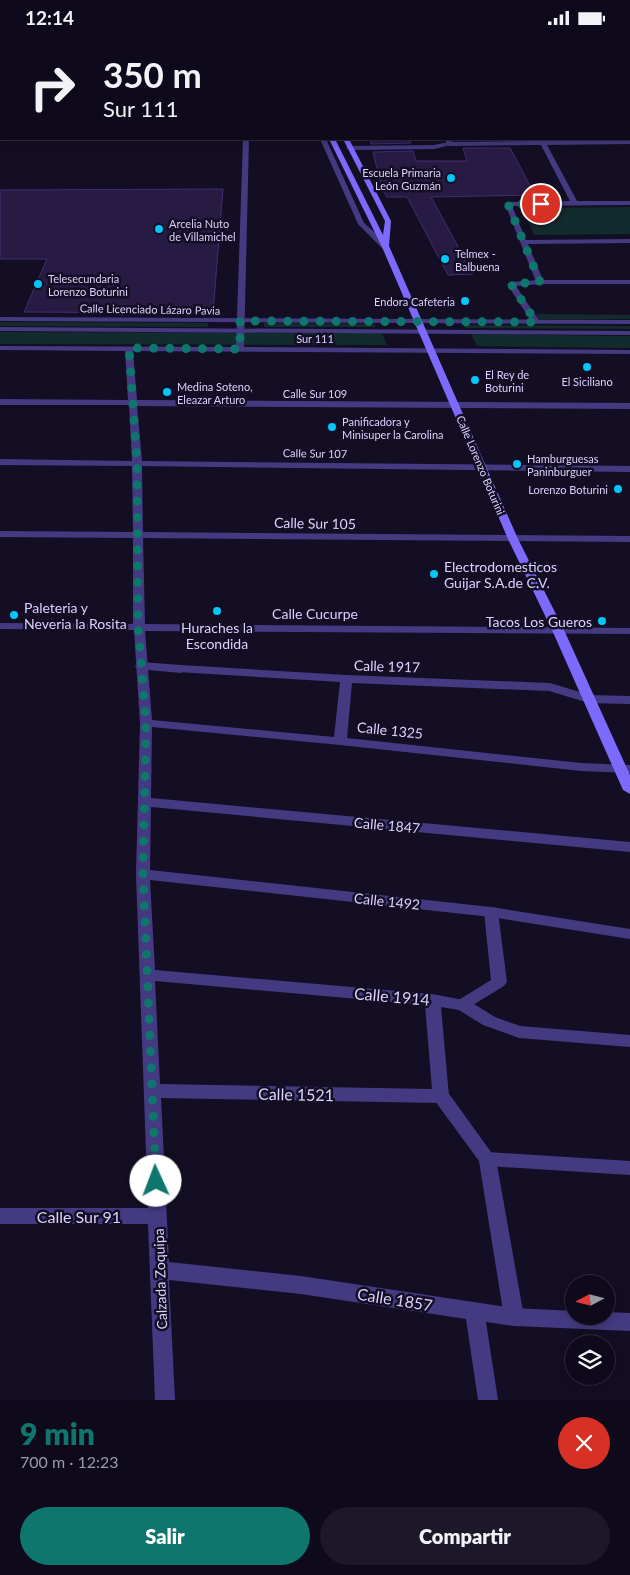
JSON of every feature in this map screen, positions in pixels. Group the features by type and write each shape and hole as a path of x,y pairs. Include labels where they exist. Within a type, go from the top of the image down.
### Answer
{"main road":[{"path":"332,140 386,247"},
{"name":"Calle Lorenzo Boturini","path":"346,140 388,221 386,247 484,468 512,539 625,769 630,789"}],"street":[{"path":"240,349 246,140"},
{"path":"323,140 361,224 386,247"},
{"path":"349,148 434,147 448,142 630,142"},
{"path":"543,143 575,204"},
{"path":"540,282 508,204 630,203"},
{"path":"523,241 630,241"},
{"path":"536,322 511,284 540,282 630,282"},
{"name":"Calle Licenciado Lázaro Pavia","path":"0,319 630,323"},
{"name":"Calle Licenciado Lázaro Pavia","path":"0,329 630,333"},
{"name":"Sur 111","path":"0,347 630,352"},
{"name":"Calzada Zoquipa","path":"129,348 137,463 138,627 146,723 143,874 165,1400"},
{"name":"Calle Sur 109","path":"0,402 630,406"},
{"name":"Calle Sur 107","path":"0,462 630,469"},
{"name":"Calle Sur 105","path":"0,534 630,539"},
{"name":"Calle Cucurpe","path":"0,626 630,631"},
{"name":"Calle 1917","path":"141,666 346,679 550,687 589,699 630,700"},
{"path":"340,741 346,679"},
{"name":"Calle 1325","path":"146,723 340,741 581,767 625,769"},
{"name":"Calle 1847","path":"145,802 630,847"},
{"name":"Calle 1492","path":"143,874 491,912 630,934"},
{"path":"463,1005 499,982 491,912"},
{"name":"Calle 1914","path":"147,975 432,1000 463,1005 489,1021 519,1032 630,1041"},
{"path":"432,1000 441,1096 487,1159 514,1317"},
{"name":"Calle 1521","path":"152,1091 441,1096"},
{"path":"487,1159 630,1168"},
{"name":"Calle Sur 91","path":"0,1216 157,1217"},
{"name":"Calle 1857","path":"160,1270 301,1285 514,1317 630,1322"},
{"path":"475,1312 488,1400"}],"green space":[{"path":"630,207 630,234 534,235 525,214 534,214 532,208"},
{"path":"536,314 630,315 630,319 538,319"},
{"path":"0,322 208,323 208,327 0,326"},
{"path":"264,323 374,324 376,327 264,327"},
{"path":"464,325 630,326 630,329 465,328"},
{"path":"0,332 382,333 387,345 0,344"},
{"path":"471,334 630,336 630,348 477,346"}],"building":[{"path":"370,140 410,140 411,143 371,144"},
{"name":"Escuela Primaria León Guzmán","path":"463,148 510,148 535,195 431,197 473,274 448,275 407,197 387,197 382,189 373,152 413,151 416,161 467,161"},
{"path":"223,189 213,313 24,312 47,259 0,259 0,190"}],"place":[{"name":"Escuela Primaria León Guzmán","path":"451,178"},
{"name":"Arcelia Nuto de Villamichel","path":"159,229"},
{"name":"Telmex - Balbuena","path":"445,259"},
{"name":"Telesecundaria Lorenzo Boturini","path":"38,284"},
{"name":"Endora Cafeteria","path":"465,301"},
{"name":"El Siciliano","path":"587,367"},
{"name":"El Rey de Boturini","path":"475,380"},
{"name":"Medina Soteno, Eleazar Arturo","path":"167,392"},
{"name":"Panificadora y Minisuper la Carolina","path":"332,427"},
{"name":"Hamburguesas Paninburguer","path":"517,464"},
{"name":"Lorenzo Boturini","path":"618,489"},
{"name":"Electrodomesticos Guijar S.A.de C.V.","path":"434,574"},
{"name":"Huraches la Escondida","path":"217,611"},
{"name":"Paleteria y Neveria la Rosita","path":"14,615"},
{"name":"Tacos Los Gueros","path":"602,621"}],"route":[{"path":"156,1181 143,874 146,723 138,627 137,463 129,348 240,349 240,321 536,322 511,284 540,282 508,204 541,204"}]}
